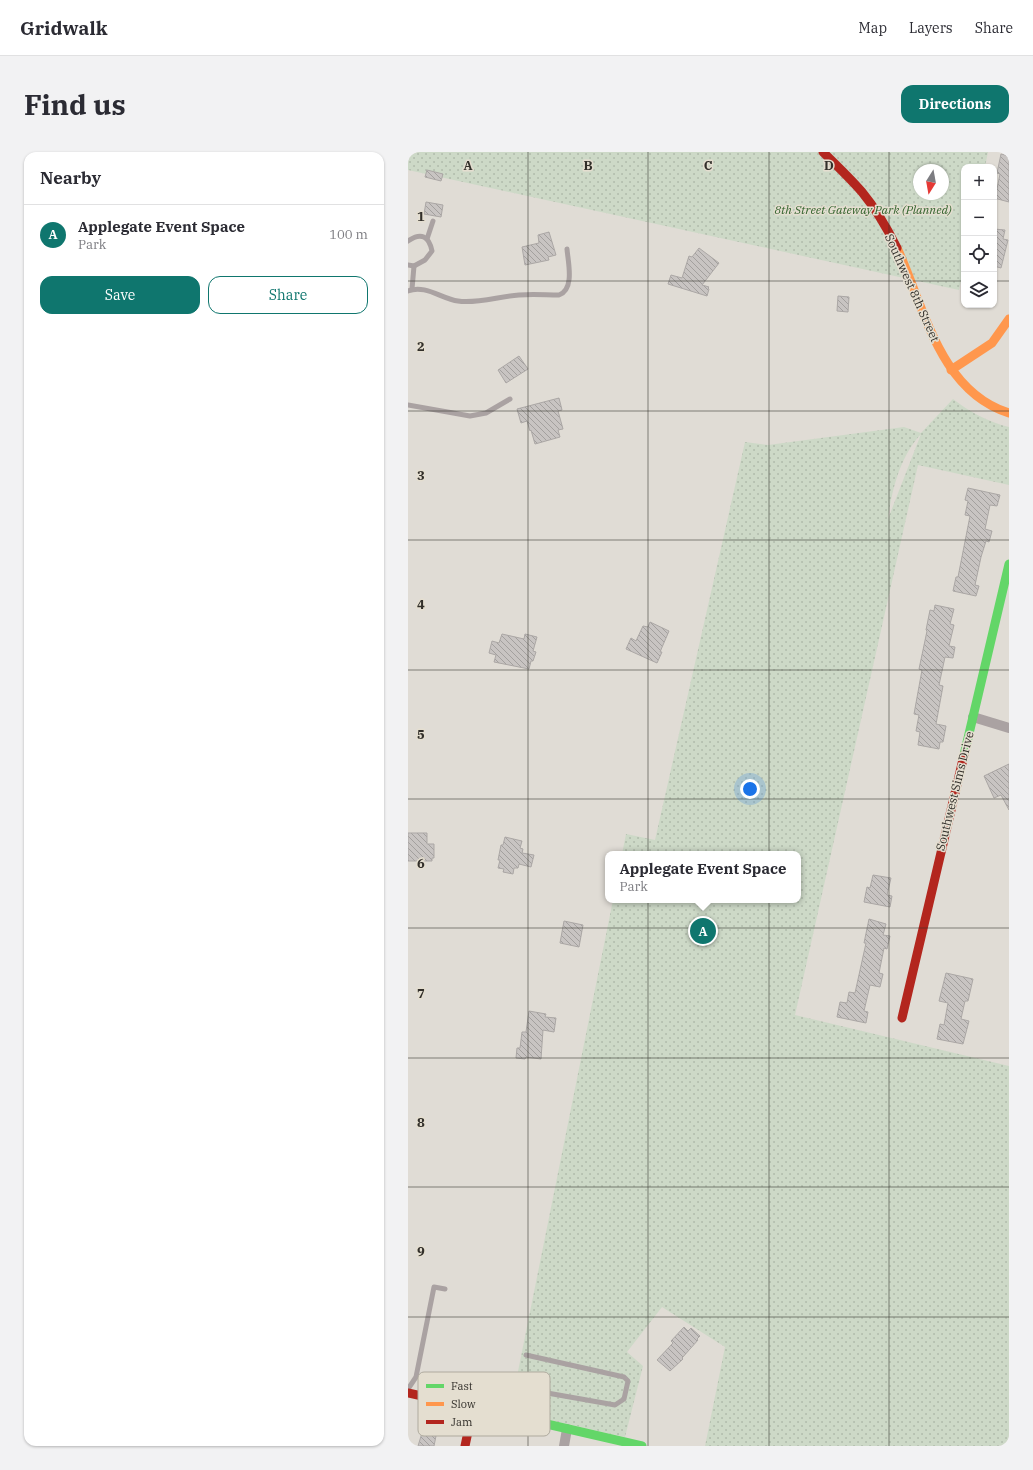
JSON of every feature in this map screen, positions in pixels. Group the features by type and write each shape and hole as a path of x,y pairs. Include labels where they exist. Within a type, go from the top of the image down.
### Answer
{"street":[{"name":"Southwest 8th Street","path":"824,152 857,186 881,221 899,254 938,348 951,370 975,396 992,407 1009,413"},
{"path":"951,370 992,343 1009,320"},
{"name":"Southwest Sims Drive","path":"902,1018 1009,564"},
{"path":"973,717 1009,728"},
{"path":"408,1394 418,1396"},
{"path":"550,1425 642,1446"},
{"path":"564,1446 567,1429"},
{"path":"465,1446 467,1436"}],"lane":[{"path":"427,239 433,221"},
{"path":"408,241 415,236 424,236 430,242 432,251 425,260 414,266 408,265"},
{"path":"414,266 410,290 426,290 446,298 459,301 519,295 559,295 563,294 569,282 567,249"},
{"path":"408,405 470,416 486,413 510,398"},
{"path":"408,1394 416,1377 434,1287 445,1289"},
{"path":"526,1355 624,1377 628,1381 624,1399 615,1405 550,1394"}],"green space":[{"name":"8th Street Gateway Park (Planned)","path":"408,152 988,152 986,164 961,164 961,280 959,290 408,170"},
{"path":"953,399 980,416 1009,427 1009,485 918,465 795,1015 1009,1066 1009,1446 705,1446 725,1347 662,1307 627,1352 643,1366 625,1437 550,1420 550,1372 518,1372 612,903 801,903 801,851 623,851 626,834 655,840 745,442 768,445 904,427 921,433","holes":["921,434 888,519 892,496 902,463"]}],"building":[{"path":"1001,154 1009,156 1009,202 997,199 1000,174 997,173"},
{"path":"427,170 443,174 441,181 425,177"},
{"path":"426,202 443,205 441,217 424,214"},
{"path":"997,229 1005,230 1003,239 1008,240 1001,268 997,267"},
{"path":"549,232 556,255 548,257 549,260 525,265 522,247 539,243 538,235"},
{"path":"699,248 719,263 702,285 709,287 707,296 668,284 671,275 682,278 689,256 692,257"},
{"path":"838,296 849,297 848,312 837,311"},
{"path":"519,356 528,369 506,383 498,370"},
{"path":"559,398 562,410 558,411 563,429 558,430 560,437 535,444 527,421 521,423 517,409"},
{"path":"968,488 1000,495 997,506 990,505 985,529 992,531 989,542 986,541 981,557 975,585 979,586 976,596 953,591 956,577 958,577 970,516 965,515 968,501 965,500"},
{"path":"935,605 954,609 950,624 954,625 949,646 955,647 953,658 945,657 939,685 943,686 936,724 946,726 943,742 940,742 939,749 918,745 920,732 916,731 919,715 914,714 922,670 919,669 926,630 930,610 934,611"},
{"path":"650,622 669,631 657,663 626,649 631,638 636,641 643,626 648,627"},
{"path":"502,634 524,639 525,634 537,637 533,651 536,652 529,669 494,662 496,655 489,653 492,641 499,643"},
{"path":"1009,764 1009,810 1001,795 994,798 984,776"},
{"path":"408,833 427,833 427,844 434,844 434,858 432,858 432,861 408,861"},
{"path":"505,837 522,841 520,848 523,849 522,853 534,855 531,867 519,864 518,868 514,868 513,874 503,872 504,869 498,868 501,845 503,845"},
{"path":"873,875 891,878 887,895 892,896 890,907 864,902 867,887 870,888"},
{"path":"869,919 886,924 883,935 890,936 887,949 884,948 879,973 883,974 880,987 870,985 864,1011 868,1012 866,1023 837,1017 840,1002 847,1003 849,992 855,993 866,943 864,943"},
{"path":"564,921 583,925 579,947 560,943"},
{"path":"946,973 973,979 968,1001 965,1001 961,1019 969,1021 963,1044 937,1039 940,1024 944,1025 948,1003 939,1001"},
{"path":"529,1011 546,1014 545,1017 556,1018 554,1032 543,1030 541,1059 526,1057 525,1059 516,1058 517,1048 520,1048 522,1032 526,1032"},
{"path":"684,1327 688,1331 691,1328 700,1336 682,1358 683,1359 670,1371 657,1360 673,1343 671,1341"},
{"path":"421,1436 436,1436 434,1446 418,1446"}],"traffic: fast":[{"path":"964,755 1009,564"},
{"path":"550,1425 642,1446"}],"traffic: slow":[{"path":"897,248 926,320 937,344 950,366 966,386 985,402 1009,413"},
{"path":"951,370 992,343 1009,319"}],"traffic: jam":[{"path":"823,152 867,198 881,219 897,248"},
{"path":"902,1018 964,755"},
{"path":"408,1393 418,1395"},
{"path":"465,1446 467,1436"}],"place":[{"name":"Applegate Event Space","path":"703,931"}]}
